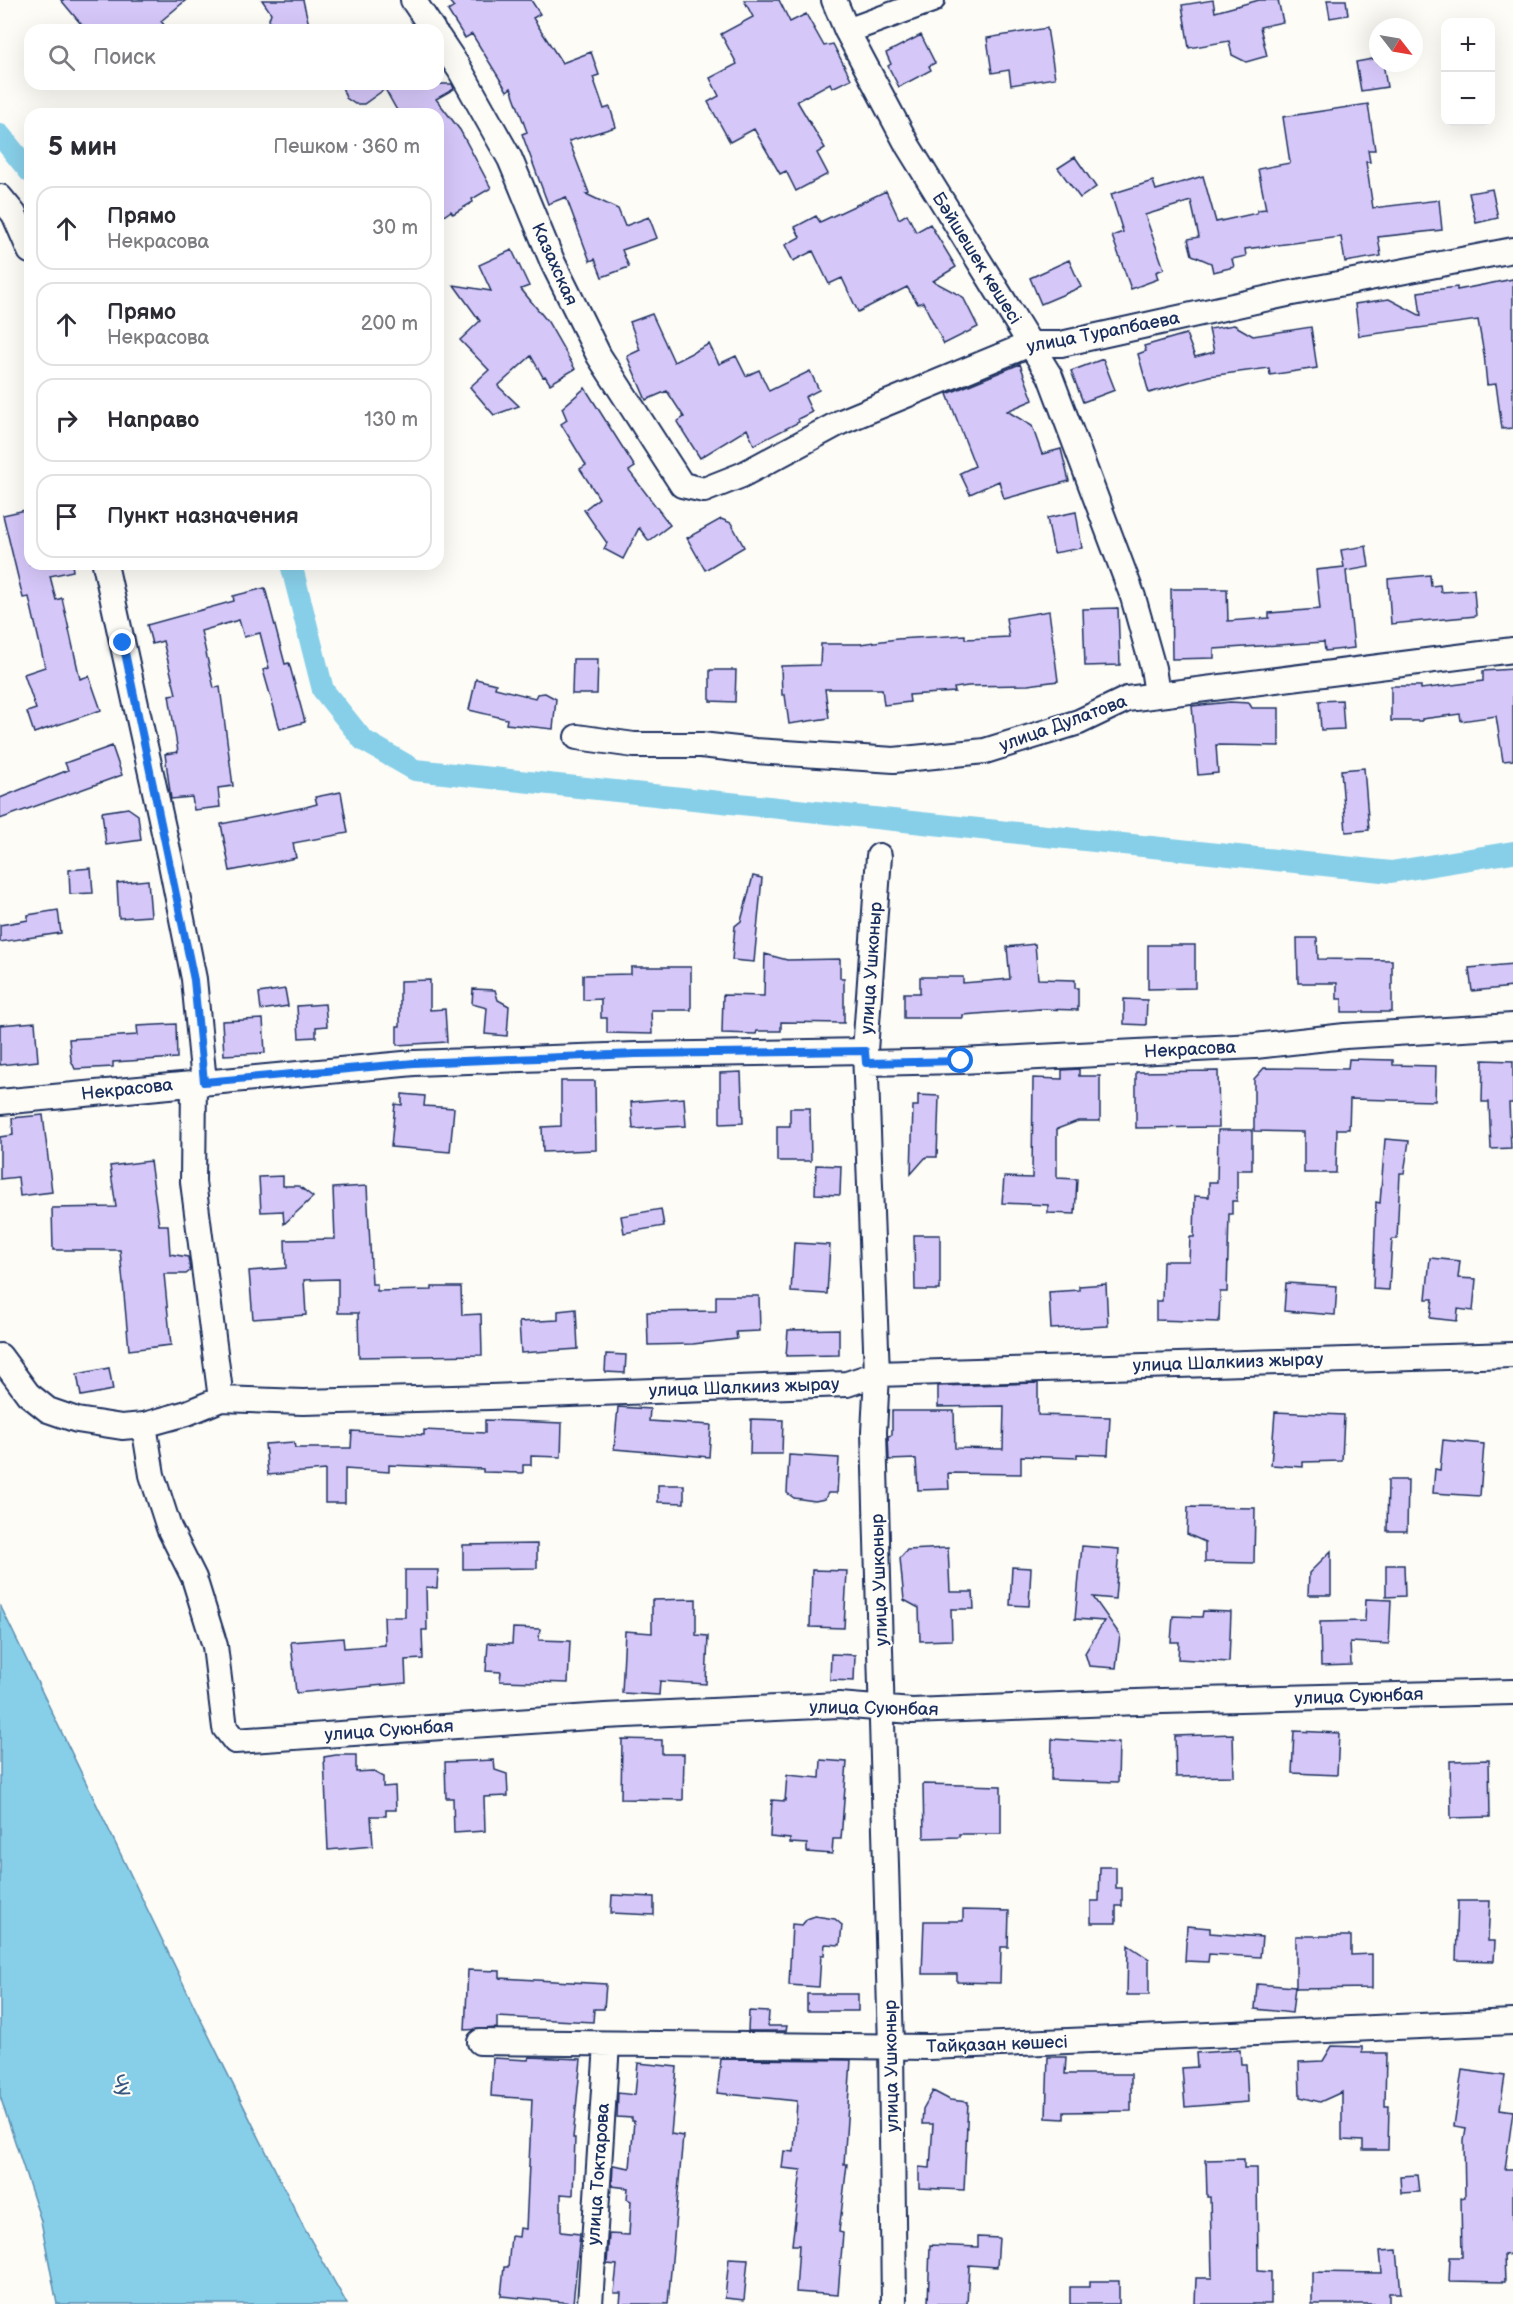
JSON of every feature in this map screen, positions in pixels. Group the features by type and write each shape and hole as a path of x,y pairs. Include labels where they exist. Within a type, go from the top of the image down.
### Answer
{"street":[{"path":"413,0 429,24"},
{"name":"Бәйшешек көшесі","path":"834,0 847,31 908,146 1050,376 1133,597 1153,668 1157,694"},
{"path":"847,31 932,0"},
{"name":"Казахская","path":"444,46 510,159 553,264 599,356 682,485"},
{"path":"0,197 14,214 24,237"},
{"name":"улица Турапбаева","path":"682,485 704,490 733,478 841,422 1030,344 1061,344 1287,294 1513,250"},
{"path":"106,570 194,980 199,1082 193,1182 221,1399"},
{"name":"улица Дулатова","path":"577,736 634,745 700,745 894,760 985,751 1079,722 1127,699 1513,650"},
{"name":"улица Ушконыр","path":"879,856 865,1057 877,1374 874,1432 891,2047 894,2304"},
{"name":"Некрасова","path":"0,1102 414,1063 636,1054 865,1057 961,1061 1244,1047 1345,1036 1513,1026"},
{"name":"улица Шалкииз жырау","path":"133,1426 186,1413 221,1399 303,1402 847,1384 877,1374 1513,1355"},
{"path":"0,1356 28,1394 48,1410 77,1420 133,1426"},
{"name":"улица Суюнбая","path":"133,1426 169,1528 194,1578 215,1646 225,1728 235,1741 628,1714 838,1705 912,1711 1162,1701 1513,1692"},
{"name":"Тайқазан көшесі","path":"480,2042 928,2047 1513,2022"},
{"name":"улица Токтарова","path":"590,2304 606,2044"}],"water":[{"name":"Чу","path":"0,1605 304,2228 347,2304 57,2304 41,2221 0,2096"}],"building":[{"path":"61,0 186,0 161,21 163,24 81,24"},
{"path":"262,0 303,0 309,24 270,24 271,13"},
{"path":"448,0 531,0 540,14 533,18 562,63 591,52 599,75 593,77 604,109 610,107 616,127 569,141 589,193 586,194 618,209 625,226 649,217 657,238 622,250 629,267 602,277 595,259 590,261 566,197 548,204 522,134 527,132 511,88 507,91 472,34 465,38 448,11 454,7"},
{"path":"744,0 779,0 790,22 806,14 824,46 833,44 851,79 832,88 830,83 797,101 825,148 817,153 828,174 796,191 786,171 780,174 754,129 730,142 708,102 719,96 710,78 737,64 721,34 753,17"},
{"path":"1213,0 1215,12 1259,0 1278,0 1283,22 1260,27 1267,56 1246,62 1232,55 1229,41 1189,48 1182,5"},
{"path":"1327,0 1346,0 1348,15 1330,18"},
{"path":"1047,28 1055,78 1011,85 1009,70 992,73 987,38"},
{"path":"921,35 935,63 929,66 931,70 899,87 888,66 891,64 886,53"},
{"path":"1369,60 1369,72 1384,72 1387,87 1361,91 1356,62"},
{"path":"444,84 452,84 454,89 436,99 443,108 396,108 386,90 444,90"},
{"path":"343,90 384,90 364,104 355,104 346,98"},
{"path":"1368,104 1375,150 1368,150 1370,162 1366,162 1373,208 1439,200 1442,230 1378,237 1381,256 1345,262 1341,237 1245,249 1246,256 1232,259 1234,267 1213,272 1211,263 1192,255 1188,239 1199,237 1191,201 1145,215 1164,269 1156,272 1158,279 1131,289 1112,236 1123,232 1111,194 1153,181 1156,190 1203,176 1216,222 1257,213 1257,210 1266,209 1258,169 1290,163 1283,117"},
{"path":"444,109 460,130 491,188 453,214 451,211 444,216"},
{"path":"1075,157 1096,187 1080,198 1058,168"},
{"path":"1492,189 1498,218 1476,223 1469,193"},
{"path":"886,191 899,219 907,214 916,232 930,224 956,267 933,281 963,297 978,327 944,344 923,302 918,304 907,287 858,312 842,278 829,284 813,251 793,261 785,245 800,237 795,227 816,216 820,222"},
{"path":"512,250 529,286 521,289 548,322 575,369 550,384 545,376 543,377 531,356 498,386 519,406 494,415 470,387 489,370 460,340 480,321 454,285 491,291 479,265"},
{"path":"1069,260 1081,287 1041,304 1030,278"},
{"path":"1513,279 1513,428 1502,429 1496,384 1487,385 1478,320 1359,336 1355,304 1389,299 1421,316 1418,292 1457,287 1457,290"},
{"path":"652,314 674,362 709,344 719,364 736,356 746,376 759,370 769,391 810,371 819,390 805,397 812,412 798,419 799,422 754,445 747,429 700,458 677,422 684,417 667,391 646,400 627,356 640,350 630,322"},
{"path":"1234,325 1253,336 1311,327 1317,368 1270,375 1269,368 1209,376 1149,393 1138,354 1146,351 1144,346 1186,334 1195,357 1214,352 1209,329"},
{"path":"1103,359 1115,390 1083,402 1071,371"},
{"path":"1020,364 1033,400 1007,411 1032,426 1042,454 1061,449 1069,481 1004,499 999,481 970,494 960,473 975,466 947,394"},
{"path":"585,388 635,467 629,471 670,525 649,541 639,528 623,559 604,549 607,543 584,510 599,498 580,469 586,465 561,424 567,420 562,408"},
{"path":"24,510 24,570 73,570 50,576 56,600 62,598 80,679 89,676 101,710 34,733 27,712 36,709 24,674 45,667 29,597 23,598 3,515"},
{"path":"1076,512 1082,548 1054,553 1047,518"},
{"path":"721,519 731,523 744,547 705,570 687,538"},
{"path":"1366,546 1369,567 1346,571 1354,648 1325,651 1324,642 1214,649 1214,658 1172,659 1171,589 1227,589 1228,621 1269,618 1269,613 1320,609 1316,570 1344,567 1341,550"},
{"path":"1430,575 1431,586 1440,585 1441,592 1474,590 1476,616 1391,624 1388,579"},
{"path":"265,588 285,664 289,663 305,722 280,729 263,670 269,668 260,633 244,637 239,620 201,631 214,688 220,687 233,786 218,788 220,807 194,810 192,797 171,799 165,754 178,752 169,695 176,694 163,641 152,644 147,625 234,601 233,596"},
{"path":"1118,608 1120,665 1085,666 1083,609"},
{"path":"1049,611 1058,681 1028,685 968,686 954,688 955,692 909,695 910,702 884,705 882,689 825,689 829,718 789,724 785,695 782,695 781,666 820,665 821,644 860,644 897,639 965,635 965,639 1009,637 1006,618"},
{"path":"573,659 598,659 597,694 572,694"},
{"path":"1513,669 1513,760 1503,761 1496,716 1461,721 1460,714 1422,719 1422,721 1391,721 1391,686 1421,686 1421,689 1483,681 1483,671"},
{"path":"710,670 736,670 735,702 710,701"},
{"path":"476,679 496,684 495,688 535,698 537,694 545,693 556,699 553,729 506,724 507,719 469,710"},
{"path":"1342,700 1344,729 1321,730 1319,701"},
{"path":"1230,702 1249,703 1252,708 1279,708 1279,746 1216,745 1218,773 1198,775 1192,706"},
{"path":"112,746 122,775 0,819 0,798 68,770 65,763"},
{"path":"1364,768 1369,830 1346,832 1341,770"},
{"path":"341,792 348,833 293,843 296,858 230,871 221,824 306,807 317,804 315,797"},
{"path":"128,808 138,815 141,840 106,845 102,812"},
{"path":"91,868 93,893 70,894 69,870"},
{"path":"753,876 762,878 754,962 732,960 735,926 741,921"},
{"path":"148,880 151,916 119,918 117,883"},
{"path":"58,910 61,933 0,942 0,925 28,920 28,915"},
{"path":"1297,938 1317,938 1318,959 1392,960 1392,1012 1342,1012 1342,999 1337,999 1337,983 1298,983"},
{"path":"1035,944 1038,979 1075,980 1075,988 1078,988 1078,1010 1040,1009 963,1015 963,1018 904,1018 904,993 920,993 920,977 963,977 963,983 1010,979 1007,947"},
{"path":"1148,945 1195,945 1195,988 1148,989"},
{"path":"765,954 787,960 840,959 840,978 844,978 844,1023 781,1022 781,1031 757,1031 756,1034 722,1033 723,995 764,996"},
{"path":"1513,964 1513,987 1472,991 1469,968"},
{"path":"631,967 691,967 691,1010 651,1010 652,1034 607,1033 607,1018 601,1018 601,999 583,1000 583,975 631,974"},
{"path":"430,980 430,1010 445,1009 447,1042 397,1045 397,1026 400,1026 400,981"},
{"path":"285,989 288,1006 261,1010 259,993"},
{"path":"473,989 495,990 498,1000 509,1006 507,1036 485,1034 487,1008 472,1004"},
{"path":"1124,999 1147,1000 1146,1025 1124,1024"},
{"path":"325,1004 327,1026 316,1027 316,1037 299,1038 297,1006"},
{"path":"263,1019 265,1053 224,1055 222,1021"},
{"path":"35,1022 38,1061 0,1065 0,1025"},
{"path":"176,1024 177,1058 113,1062 113,1067 75,1069 71,1060 69,1039 138,1035 137,1026"},
{"path":"1349,1059 1393,1060 1393,1065 1436,1066 1435,1101 1350,1099 1349,1129 1337,1129 1336,1173 1304,1173 1304,1132 1254,1131 1254,1079 1264,1068 1348,1069"},
{"path":"1483,1060 1513,1061 1513,1103 1509,1103 1511,1148 1491,1149 1489,1102 1482,1102"},
{"path":"1079,1069 1079,1076 1100,1076 1100,1121 1078,1121 1057,1129 1057,1178 1077,1179 1075,1214 1048,1213 1048,1205 1002,1203 1004,1177 1032,1178 1033,1078 1062,1079 1062,1070"},
{"path":"1218,1071 1219,1127 1136,1128 1136,1072"},
{"path":"741,1072 743,1123 720,1124 720,1073"},
{"path":"561,1081 595,1081 596,1150 543,1152 542,1127 561,1126"},
{"path":"402,1094 425,1096 424,1106 454,1108 450,1152 391,1147 395,1104 402,1105"},
{"path":"918,1095 939,1096 937,1157 926,1157 911,1174 913,1106 918,1106"},
{"path":"684,1098 686,1126 633,1129 631,1102"},
{"path":"790,1108 810,1108 811,1161 777,1161 777,1126 790,1126"},
{"path":"43,1115 52,1192 20,1196 18,1177 0,1179 0,1137 13,1135 12,1118"},
{"path":"1218,1130 1252,1130 1252,1170 1237,1170 1237,1201 1232,1201 1232,1214 1229,1214 1227,1292 1220,1292 1219,1322 1156,1320 1156,1301 1162,1301 1163,1261 1189,1261 1190,1237 1194,1237 1195,1196 1209,1197 1209,1182 1217,1182"},
{"path":"1385,1139 1409,1141 1404,1173 1400,1173 1397,1239 1392,1239 1389,1290 1373,1289 1376,1202 1380,1203"},
{"path":"150,1161 159,1225 168,1225 170,1254 188,1257 190,1271 186,1274 164,1274 171,1345 129,1350 120,1250 53,1250 52,1208 116,1207 110,1166"},
{"path":"816,1165 841,1166 840,1195 815,1194"},
{"path":"283,1176 283,1186 299,1186 313,1197 284,1224 283,1211 261,1212 259,1177"},
{"path":"367,1186 372,1284 377,1284 377,1291 461,1287 462,1315 481,1314 482,1355 359,1357 358,1313 338,1313 338,1279 304,1280 306,1315 253,1319 249,1271 286,1268 285,1240 335,1239 333,1188"},
{"path":"661,1209 664,1226 624,1233 621,1216"},
{"path":"914,1235 940,1235 940,1290 915,1290"},
{"path":"794,1243 830,1245 827,1294 791,1292"},
{"path":"1430,1258 1460,1261 1458,1278 1476,1279 1473,1311 1458,1309 1457,1321 1430,1318 1433,1299 1426,1299"},
{"path":"1286,1283 1337,1286 1335,1315 1284,1311"},
{"path":"1106,1284 1108,1326 1051,1329 1049,1292 1079,1290 1079,1286"},
{"path":"716,1296 759,1296 760,1331 736,1332 737,1339 693,1344 648,1345 647,1312 716,1311"},
{"path":"576,1309 578,1349 521,1353 519,1322 558,1320 558,1311"},
{"path":"839,1329 839,1355 786,1356 788,1330"},
{"path":"606,1354 626,1355 625,1373 605,1372"},
{"path":"109,1368 113,1390 81,1396 77,1374"},
{"path":"1038,1383 1038,1415 1110,1417 1108,1455 1077,1454 1077,1458 1021,1456 1021,1474 948,1473 949,1489 918,1490 916,1459 889,1460 888,1436 892,1435 892,1411 954,1411 955,1448 1003,1449 1004,1406 938,1407 938,1386"},
{"path":"618,1407 650,1409 649,1421 711,1425 709,1457 614,1449"},
{"path":"1275,1412 1344,1415 1342,1461 1303,1462 1303,1467 1271,1465"},
{"path":"751,1419 783,1420 782,1454 750,1454"},
{"path":"485,1420 562,1423 561,1457 531,1456 531,1465 523,1465 523,1473 389,1465 389,1472 345,1469 345,1503 325,1503 325,1470 268,1475 265,1444 294,1442 295,1448 351,1448 352,1431 424,1435 424,1430 485,1433"},
{"path":"1443,1440 1484,1444 1480,1496 1433,1493 1435,1469 1440,1470"},
{"path":"789,1455 839,1458 837,1493 828,1493 825,1499 815,1501 794,1498 787,1493"},
{"path":"1388,1480 1408,1480 1407,1531 1387,1531"},
{"path":"658,1485 684,1485 684,1503 658,1502"},
{"path":"1188,1507 1255,1508 1254,1563 1205,1562 1205,1542 1187,1534"},
{"path":"537,1544 537,1568 463,1569 463,1545"},
{"path":"1082,1546 1119,1549 1115,1599 1093,1597 1120,1635 1116,1668 1089,1666 1085,1653 1104,1621 1075,1619"},
{"path":"948,1548 950,1592 973,1592 974,1609 951,1609 952,1640 920,1641 919,1608 904,1600 900,1558 907,1550"},
{"path":"1331,1551 1331,1595 1308,1595 1309,1573"},
{"path":"1386,1565 1404,1565 1405,1596 1386,1597"},
{"path":"1012,1567 1031,1568 1029,1606 1010,1605"},
{"path":"405,1570 438,1570 437,1588 426,1587 427,1630 422,1630 423,1659 405,1660 406,1683 296,1693 291,1642 343,1638 344,1648 385,1645 384,1617 405,1617"},
{"path":"812,1570 847,1571 844,1628 810,1627"},
{"path":"696,1599 696,1635 708,1636 706,1684 660,1681 659,1695 622,1693 625,1631 652,1633 652,1600"},
{"path":"1366,1599 1391,1600 1389,1644 1350,1642 1351,1665 1321,1666 1320,1622 1365,1621"},
{"path":"1203,1611 1231,1612 1229,1662 1178,1659 1179,1642 1171,1642 1173,1616 1202,1617"},
{"path":"513,1628 540,1629 539,1640 570,1641 568,1683 500,1681 501,1672 486,1671 488,1643 512,1644"},
{"path":"831,1654 855,1655 854,1681 830,1680"},
{"path":"1294,1731 1339,1733 1337,1775 1292,1773"},
{"path":"1233,1734 1234,1776 1176,1777 1175,1736"},
{"path":"622,1739 662,1740 662,1754 684,1754 683,1800 621,1799"},
{"path":"1052,1739 1119,1743 1118,1782 1051,1780"},
{"path":"356,1755 356,1772 372,1771 383,1777 383,1787 395,1786 396,1810 386,1810 386,1816 371,1816 373,1846 328,1850 324,1757"},
{"path":"494,1760 495,1770 507,1774 508,1796 484,1797 485,1831 454,1833 453,1798 446,1798 445,1762"},
{"path":"821,1760 847,1762 841,1839 833,1839 832,1854 807,1852 807,1844 790,1843 790,1839 770,1837 772,1800 785,1801 787,1775 820,1778"},
{"path":"1489,1760 1490,1817 1451,1818 1450,1761"},
{"path":"923,1784 1001,1786 1001,1834 959,1834 959,1837 924,1838"},
{"path":"1100,1867 1116,1867 1116,1888 1122,1888 1122,1906 1116,1906 1116,1923 1091,1923 1091,1901 1099,1901"},
{"path":"612,1895 654,1897 654,1915 611,1913"},
{"path":"1458,1901 1490,1901 1488,1941 1495,1941 1494,1961 1456,1960"},
{"path":"963,1910 1009,1911 1008,1947 1001,1947 1000,1983 957,1982 957,1974 922,1974 924,1921 963,1921"},
{"path":"815,1916 835,1919 842,1925 840,1945 825,1944 824,1955 821,1955 819,1987 789,1985 792,1924 802,1925 807,1919"},
{"path":"1187,1926 1210,1928 1210,1933 1262,1937 1260,1957 1209,1954 1208,1962 1185,1961"},
{"path":"1296,1936 1351,1936 1351,1955 1372,1954 1372,1988 1296,1989"},
{"path":"1128,1945 1149,1959 1149,1995 1127,1995"},
{"path":"468,1970 500,1971 500,1978 606,1984 604,2009 594,2009 593,2022 497,2017 497,2028 465,2030"},
{"path":"1257,1984 1295,1987 1292,2013 1255,2009"},
{"path":"807,1994 858,1994 858,2011 807,2011"},
{"path":"749,2011 769,2012 768,2026 787,2026 786,2031 748,2031"},
{"path":"1332,2046 1362,2047 1362,2053 1386,2053 1385,2106 1389,2106 1388,2150 1363,2150 1363,2141 1342,2140 1342,2092 1320,2102 1300,2097 1299,2062 1323,2061"},
{"path":"1240,2050 1241,2064 1246,2064 1248,2102 1185,2107 1182,2068 1197,2067 1196,2053"},
{"path":"529,2057 581,2059 573,2138 575,2138 573,2195 561,2194 561,2232 580,2234 573,2303 501,2296 504,2267 508,2267 511,2236 519,2237 520,2228 526,2229 532,2099 491,2096 493,2058 528,2060"},
{"path":"1048,2057 1066,2057 1065,2074 1131,2074 1131,2111 1064,2112 1064,2119 1046,2118"},
{"path":"721,2059 851,2060 844,2164 847,2164 839,2232 843,2233 838,2295 796,2292 799,2245 792,2245 801,2170 782,2168 784,2151 794,2152 797,2101 717,2093"},
{"path":"638,2063 677,2067 671,2134 683,2136 668,2304 620,2304 621,2293 614,2293 617,2265 607,2264 609,2234 629,2235 631,2201 627,2199 628,2188 612,2186 613,2165 630,2168 634,2121 632,2118 617,2117 618,2093 635,2095"},
{"path":"1462,2070 1505,2076 1500,2109 1513,2111 1505,2170 1513,2170 1513,2254 1504,2255 1505,2282 1449,2281 1450,2257 1462,2257 1461,2198 1465,2197 1464,2140 1466,2128 1454,2126"},
{"path":"933,2091 950,2100 968,2102 964,2190 919,2188 919,2167 930,2168 933,2124 922,2124 923,2109"},
{"path":"1244,2159 1244,2168 1257,2168 1258,2271 1271,2272 1271,2304 1195,2304 1196,2278 1212,2278 1210,2197 1207,2197 1206,2160"},
{"path":"1417,2175 1419,2192 1401,2193 1400,2176"},
{"path":"978,2237 999,2238 997,2267 969,2265 967,2304 928,2304 930,2245 978,2247"},
{"path":"1397,2250 1401,2293 1389,2293 1389,2304 1312,2304 1312,2272 1382,2273 1380,2251"},
{"path":"729,2258 748,2259 744,2300 725,2298"},
{"path":"1090,2281 1119,2281 1119,2304 1070,2304 1070,2287 1090,2287"}],"waterway":[{"path":"0,135 24,165"},
{"path":"293,570 323,690 363,740 415,770 1391,872 1513,852"}],"route":[{"path":"123,643 194,980 204,1082 414,1063 636,1054 865,1051 866,1063 961,1061"}]}
